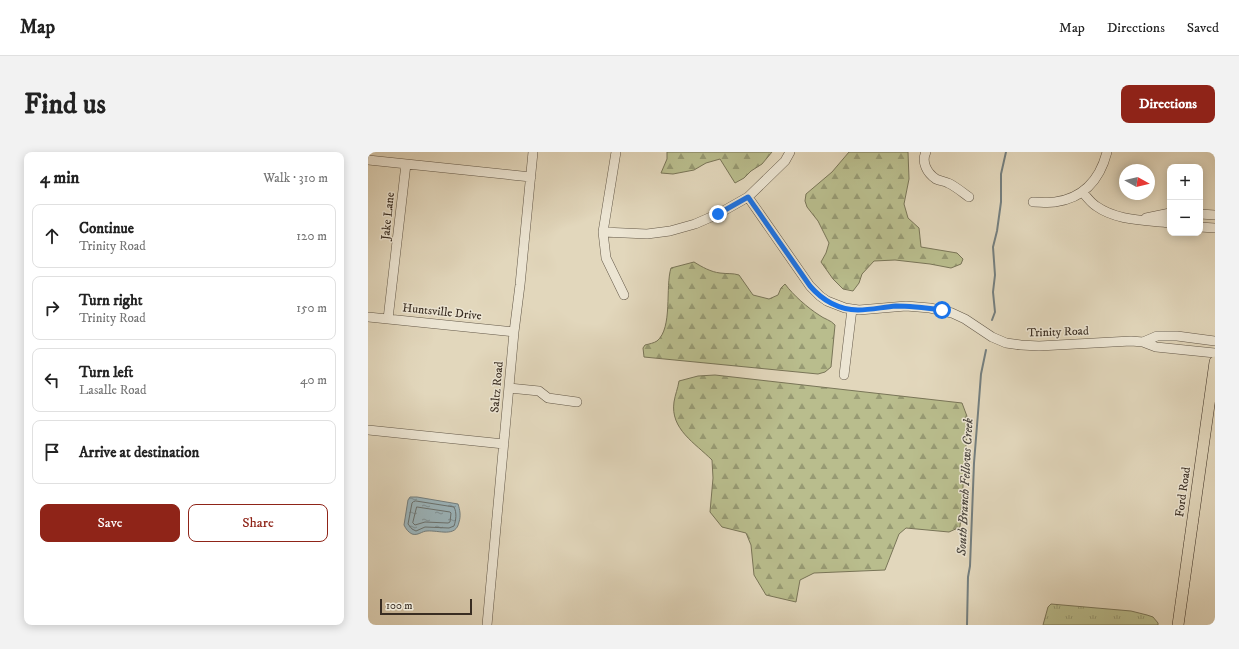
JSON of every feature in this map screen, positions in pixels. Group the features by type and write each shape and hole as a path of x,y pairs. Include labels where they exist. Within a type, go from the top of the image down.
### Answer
{"main road":[{"name":"Ford Road","path":"1178,625 1215,362"}],"street":[{"name":"Saltz Road","path":"487,625 514,332 533,152"},
{"path":"616,152 603,232 606,258 624,295"},
{"path":"603,232 647,234 670,231 695,224 718,214 748,197 785,160 790,152"},
{"path":"926,152 924,155 925,165 930,174 937,180 949,183 969,197"},
{"path":"1033,202 1054,203 1083,193 1100,173 1108,152"},
{"path":"368,160 530,177"},
{"name":"Jake Lane","path":"388,319 406,164"},
{"path":"1083,193 1106,213 1124,218 1167,223"},
{"name":"Trinity Road","path":"748,197 810,286 820,296 833,304 858,310 900,306 942,310 965,318 992,337 1021,345 1039,346 1131,341 1143,342 1156,347 1215,353"},
{"path":"1140,220 1167,214"},
{"path":"1203,214 1215,215"},
{"path":"1203,227 1215,228"},
{"path":"844,375 852,309"},
{"name":"Huntsville Drive","path":"368,317 514,332"},
{"name":"Trinity Road","path":"1143,342 1157,336 1177,336 1215,341"},
{"path":"509,388 539,391 548,398 577,402"},
{"path":"368,430 504,444"}],"green space":[{"path":"667,152 772,152 762,164 735,183 720,159 706,163 694,170 673,174 661,173 667,159"},
{"path":"849,152 908,152 909,179 904,204 908,218 919,228 921,247 957,253 963,259 961,264 951,268 895,260 874,261 862,274 859,283 853,291 843,289 833,279 821,262 829,243 818,221 807,207 805,201 806,194 832,172"},
{"path":"694,262 713,272 739,275 753,295 769,299 778,295 781,288 785,284 806,305 835,325 831,367 825,372 818,374 644,357 643,348 645,345 657,341 662,335 665,327 671,268"},
{"path":"715,375 962,403 968,419 960,527 949,532 906,528 899,534 885,570 814,573 800,580 796,602 766,595 754,575 751,545 746,533 722,527 710,512 713,478 712,460 685,435 676,420 674,412 674,402 679,381 698,376"},
{"path":"1051,604 1131,611 1153,617 1158,625 1043,625 1048,607"}],"water":[{"path":"410,497 458,504 460,520 457,527 451,532 427,531 412,534 404,525 408,500"}],"waterway":[{"name":"South Branch Fellows Creek","path":"992,320 995,312 993,292 995,275 993,247 1001,202 1001,174 1006,152"},
{"name":"South Branch Fellows Creek","path":"967,625 974,463 981,374 986,350"}],"route":[{"path":"718,214 748,197 810,286 820,296 833,304 858,310 906,306 942,310"}]}
